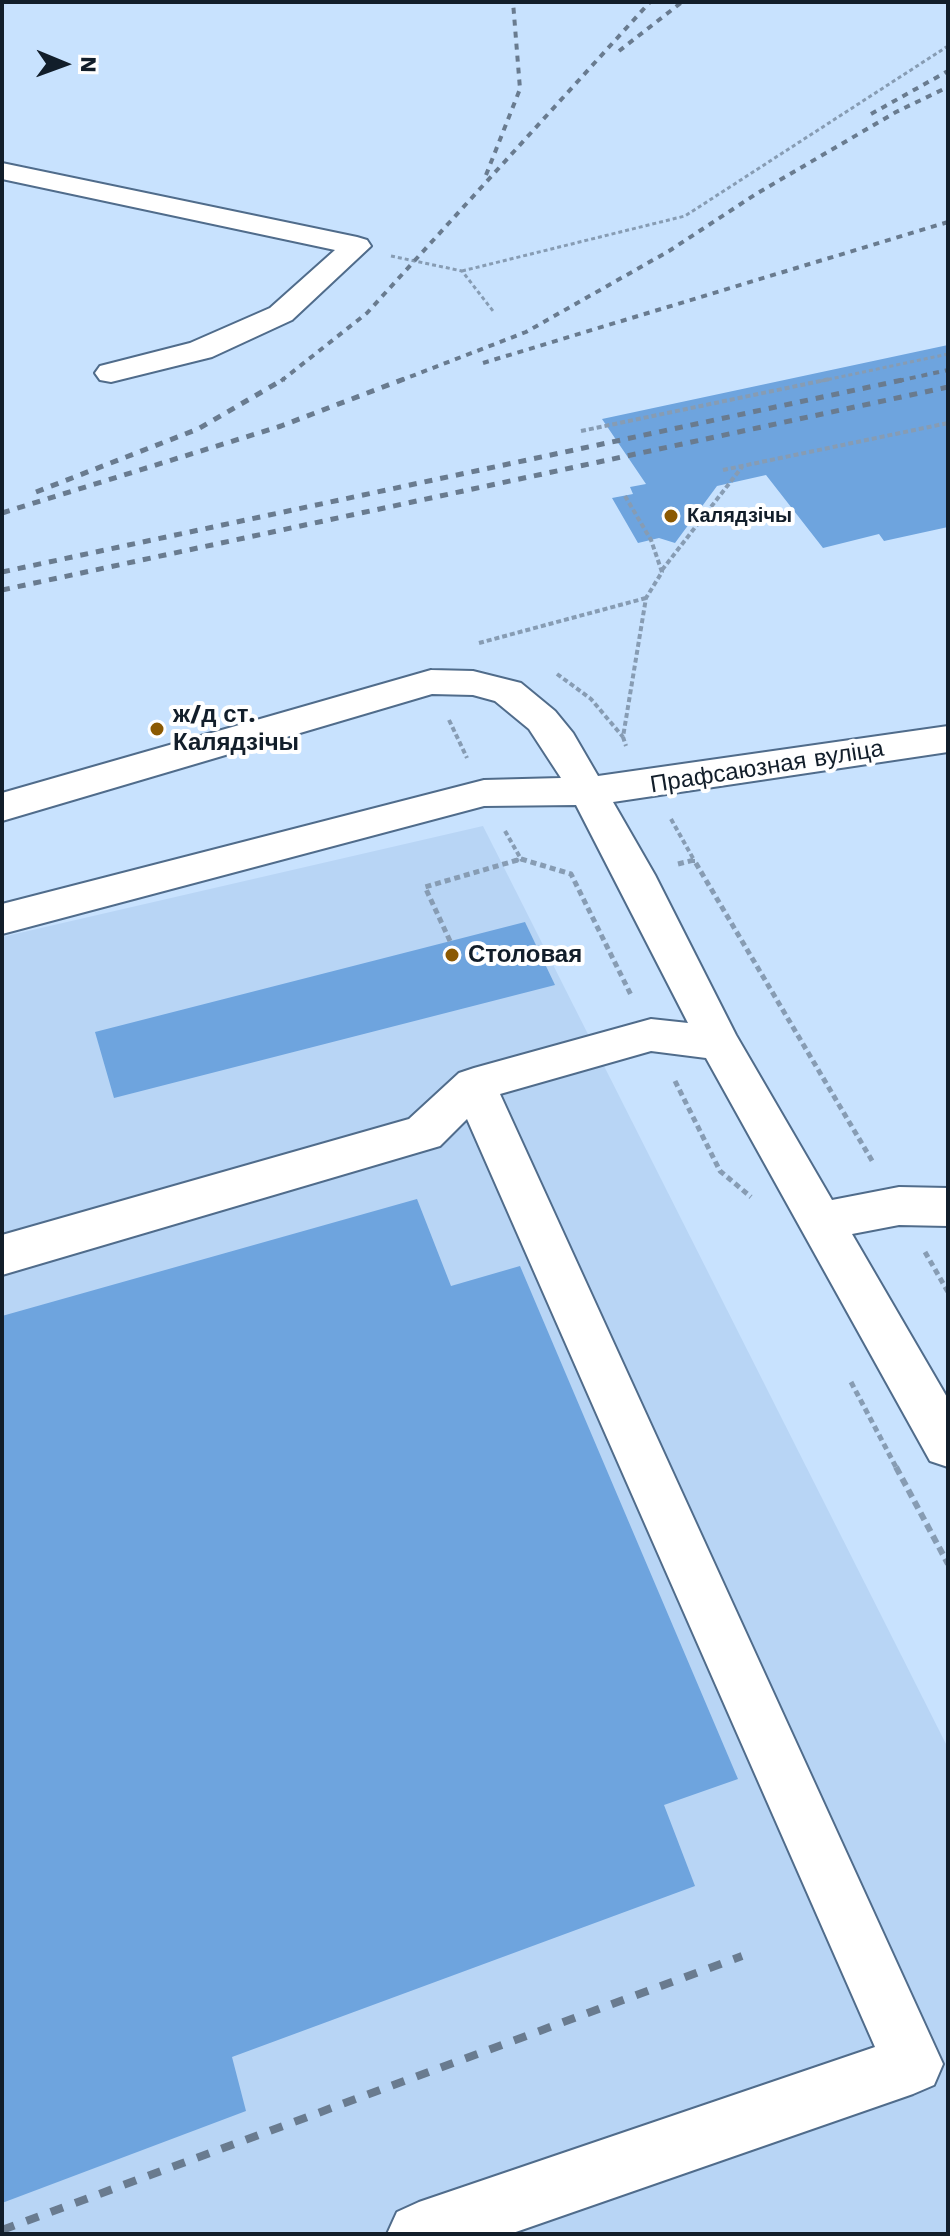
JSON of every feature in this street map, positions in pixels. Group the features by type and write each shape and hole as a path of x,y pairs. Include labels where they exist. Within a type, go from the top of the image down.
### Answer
{"street":[{"path":"2,171 357,246"},
{"path":"111,373 201,350 281,314 357,246"},
{"path":"2,807 431,682 473,683 508,692 542,720 560,742 635,875 719,1043 948,1445"},
{"name":"Прафсаюзная вуліца","path":"2,919 484,793 585,791 651,785 948,739"},
{"path":"2,1255 424,1133 474,1085 651,1035 719,1043"},
{"path":"419,2234 913,2064 474,1085"},
{"path":"820,1221 899,1206 948,1207"}],"path":[{"path":"357,246 415,263 462,271 685,216 948,46"},
{"path":"462,271 493,311"},
{"path":"581,431 948,354"},
{"path":"723,470 948,423"},
{"path":"743,466 662,570 646,598 623,737 948,1292"},
{"path":"625,496 651,540 662,570"},
{"path":"431,682 484,793 521,859"},
{"path":"450,941 425,887 521,859 571,874 635,875 694,860"},
{"path":"571,874 720,1171 756,1201"},
{"path":"845,1369 948,1564"}],"shaded area":[{"path":"483,826 948,1748 948,2234 2,2234 2,937"}],"building":[{"path":"948,345 948,527 884,541 879,534 823,548 766,475 717,486 675,543 659,538 638,543 612,498 633,494 630,487 646,484 602,419"},
{"path":"525,922 555,985 114,1098 95,1032"},
{"path":"417,1199 451,1286 520,1266 738,1779 664,1805 695,1886 232,2057 246,2111 2,2203 2,1316"}],"railway":[{"path":"486,175 520,89 513,2"},
{"path":"282,380 367,313 650,2"},
{"path":"619,51 682,2"},
{"path":"871,114 948,71"},
{"path":"399,381 526,332 669,251 756,194 896,112 948,87"},
{"path":"483,363 948,222"},
{"path":"898,381 948,370"},
{"path":"2,513 281,426 404,379"},
{"path":"2,572 907,379"},
{"path":"36,492 198,429 282,380"},
{"path":"2,590 948,387"},
{"path":"2,2230 742,1956"}],"place":[{"name":"Калядзічы","path":"671,516"},
{"name":"ж/д ст. Калядзічы","path":"157,729"},
{"name":"Столовая","path":"452,955"}]}
